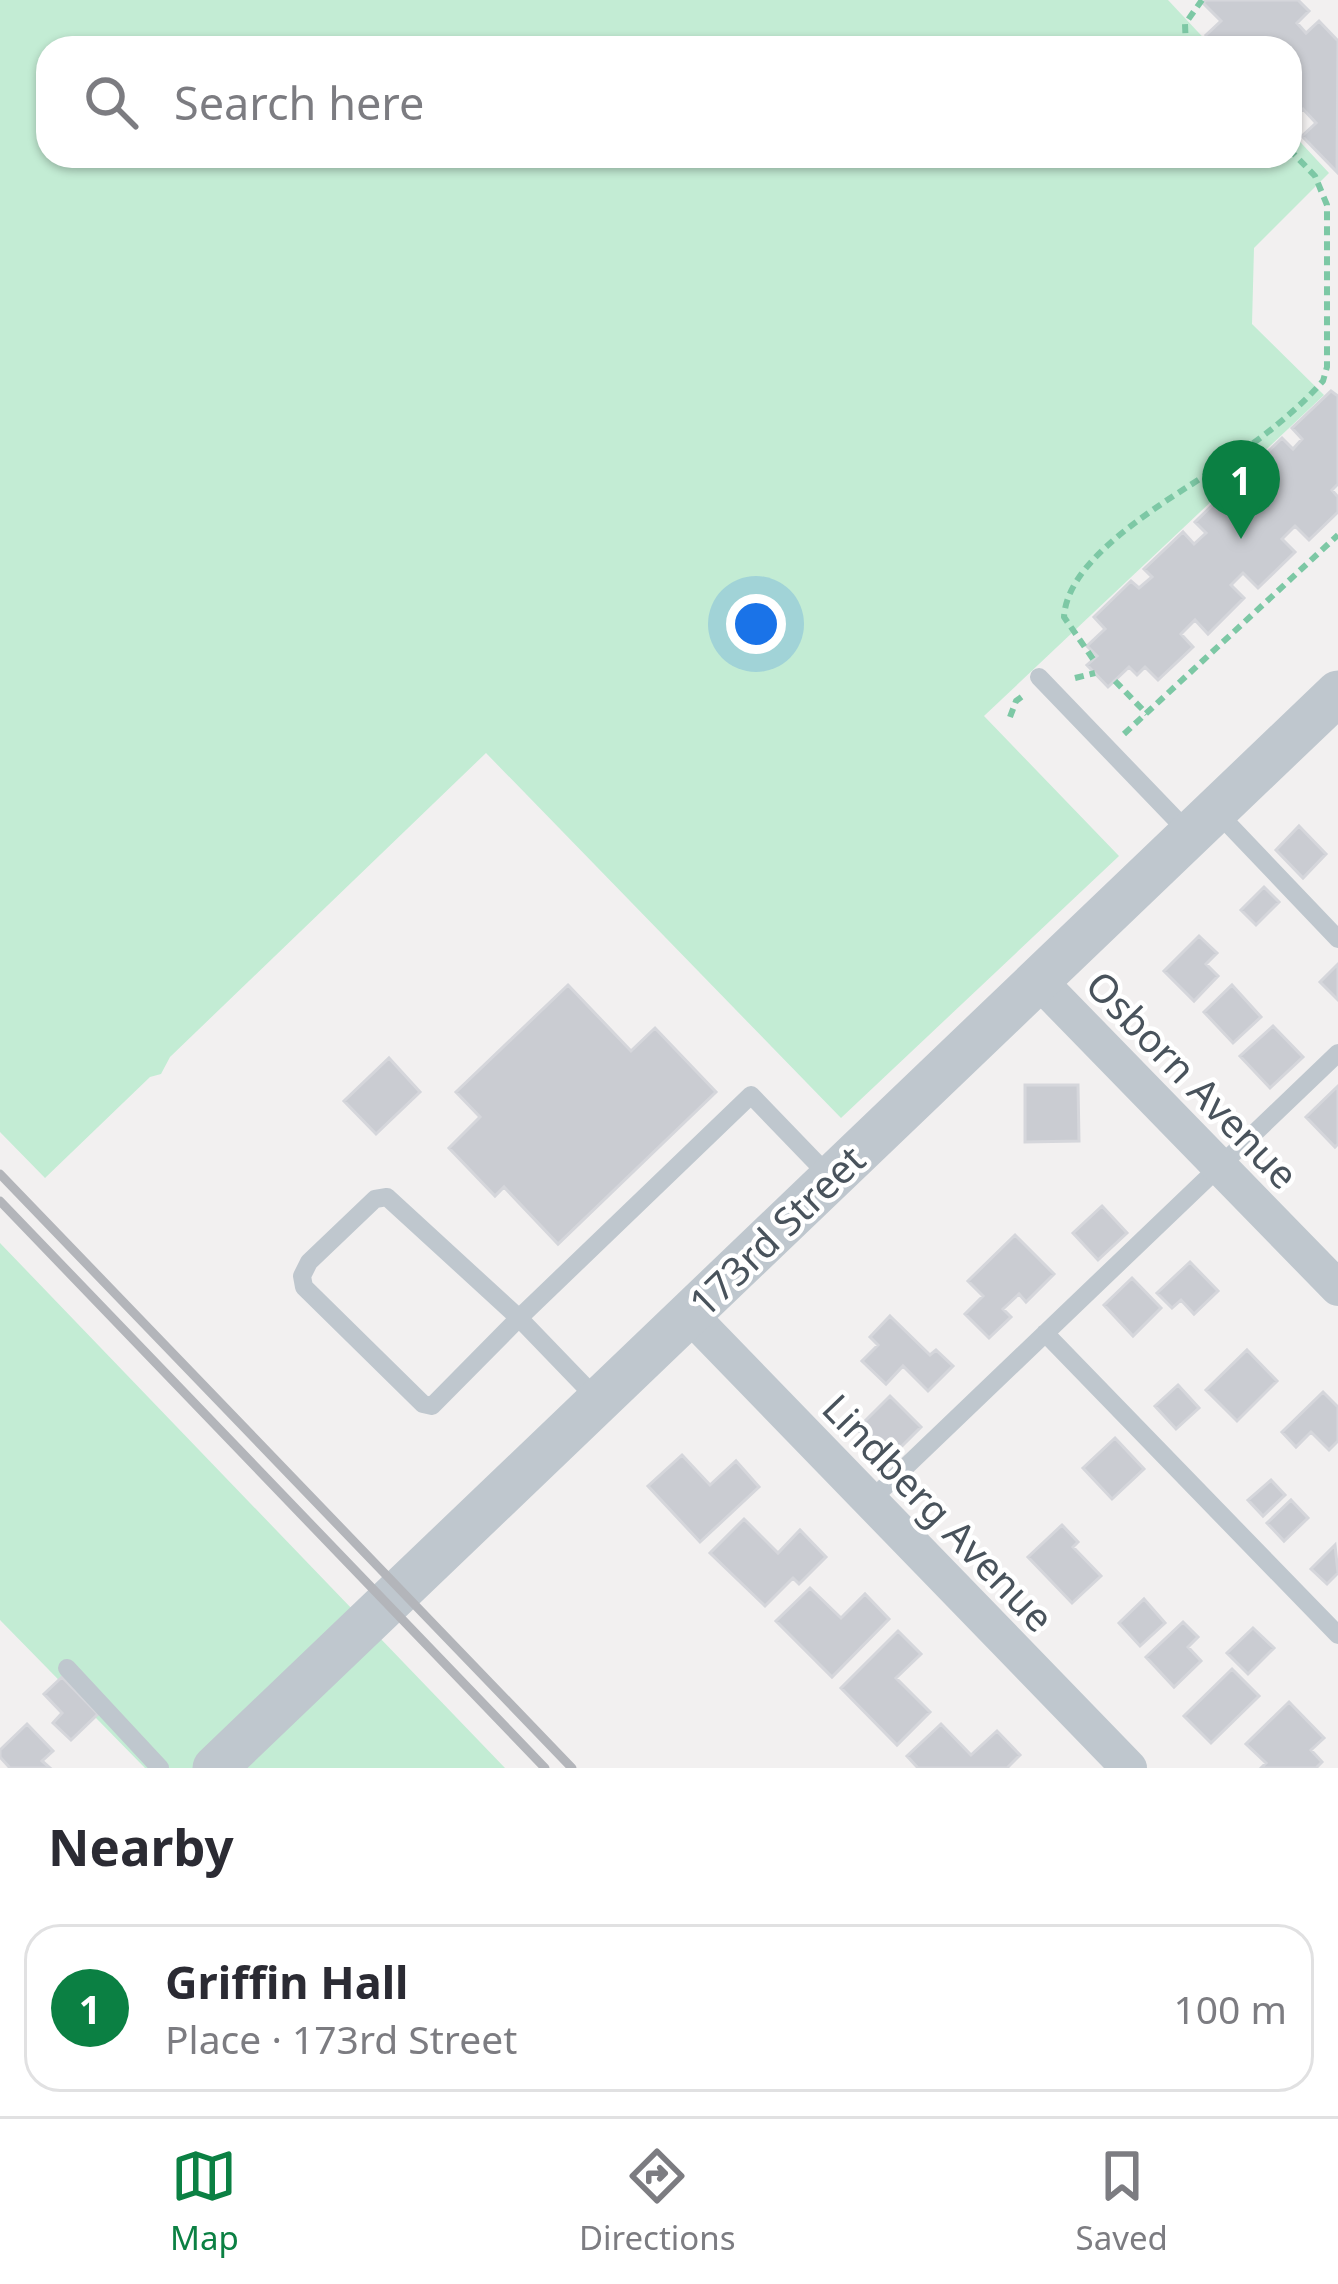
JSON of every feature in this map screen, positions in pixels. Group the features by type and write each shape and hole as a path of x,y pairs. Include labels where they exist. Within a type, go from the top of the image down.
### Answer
{"street":[{"name":"173rd Street","path":"215,1768 1338,693"},
{"name":"Osborn Avenue","path":"1037,980 1338,1288"},
{"name":"Lindberg Avenue","path":"689,1314 1129,1768"}],"lane":[{"path":"1039,676 1108,749 1338,939"},
{"path":"870,1501 1338,1052"},
{"path":"599,1401 518,1318 387,1198 375,1199 309,1262 302,1276 304,1287 424,1405 432,1406 518,1318 751,1095 831,1178"},
{"path":"1045,1333 1338,1635"},
{"path":"67,1668 160,1768"}],"path":[{"path":"1186,36 1185,24 1202,0"},
{"path":"1093,659 1064,617 1068,596 1082,574 1124,532 1250,446 1323,381 1327,368 1327,205 1315,176 1302,162"},
{"path":"1108,749 1338,535"},
{"path":"1115,681 1147,713"}],"green space":[{"path":"0,0 1168,0 1202,36 36,36 36,168 1302,168 1302,144 1329,173 1254,248 1252,324 1324,395 984,716 1119,856 841,1118 486,753 170,1057 161,1074 150,1077 45,1178 0,1132"},
{"path":"0,1243 505,1768 145,1768 0,1620"}],"building":[{"path":"1298,0 1309,11 1297,23 1306,33 1319,21 1338,41 1337,172 1302,136 1316,123 1302,110 1302,36 1207,36 1221,21 1203,3"},
{"path":"1331,391 1338,396 1338,484 1332,490 1338,497 1338,512 1309,540 1295,526 1282,539 1295,552 1258,588 1243,573 1231,585 1244,598 1208,634 1195,620 1181,634 1193,647 1158,680 1145,667 1137,675 1129,667 1108,687 1087,665 1097,656 1087,646 1105,629 1094,617 1131,581 1139,588 1152,577 1144,569 1183,532 1194,544 1206,533 1195,522 1231,487 1241,498 1255,485 1245,474 1282,438 1293,449 1302,439 1292,428"},
{"path":"1299,826 1326,854 1303,878 1276,850"},
{"path":"1264,887 1279,902 1256,925 1241,910"},
{"path":"1199,936 1217,953 1206,964 1218,976 1194,1001 1164,971"},
{"path":"1338,964 1338,1000 1320,982"},
{"path":"568,985 631,1051 655,1028 716,1092 558,1244 504,1187 495,1196 449,1148 480,1117 456,1092"},
{"path":"1232,985 1261,1017 1233,1043 1204,1012"},
{"path":"1273,1026 1303,1057 1270,1088 1240,1056"},
{"path":"389,1058 420,1092 376,1134 344,1101"},
{"path":"1025,1085 1078,1085 1079,1141 1025,1142"},
{"path":"1338,1086 1338,1144 1335,1147 1306,1117"},
{"path":"1102,1206 1127,1233 1098,1260 1073,1233"},
{"path":"1015,1235 1054,1274 1026,1302 1019,1294 1003,1309 1011,1317 989,1338 965,1314 983,1296 968,1281"},
{"path":"1190,1262 1218,1291 1194,1314 1181,1300 1172,1308 1157,1293"},
{"path":"1132,1278 1161,1308 1133,1336 1104,1305"},
{"path":"890,1316 930,1355 936,1350 953,1366 928,1391 903,1366 886,1384 862,1361 878,1345 870,1337"},
{"path":"1247,1350 1277,1381 1237,1421 1206,1390"},
{"path":"1178,1385 1199,1408 1176,1429 1155,1406"},
{"path":"1323,1392 1338,1407 1338,1441 1329,1450 1311,1432 1296,1447 1282,1432"},
{"path":"890,1396 921,1427 888,1460 857,1429"},
{"path":"1115,1438 1144,1469 1112,1499 1083,1468"},
{"path":"682,1455 710,1485 736,1461 759,1487 700,1542 648,1486"},
{"path":"1271,1480 1285,1495 1263,1516 1248,1500"},
{"path":"1291,1500 1308,1518 1284,1541 1267,1523"},
{"path":"744,1519 778,1553 800,1530 826,1557 799,1584 793,1578 765,1606 710,1553"},
{"path":"1062,1525 1078,1542 1073,1547 1101,1576 1072,1603 1028,1557"},
{"path":"1335,1545 1338,1573 1327,1584 1311,1569"},
{"path":"810,1588 841,1618 865,1594 889,1619 832,1677 776,1621"},
{"path":"1144,1599 1165,1623 1140,1646 1119,1623"},
{"path":"1183,1622 1198,1637 1188,1647 1201,1661 1174,1687 1146,1657"},
{"path":"1253,1628 1274,1648 1248,1674 1227,1653"},
{"path":"898,1631 921,1654 896,1678 930,1712 897,1745 841,1688"},
{"path":"1232,1669 1259,1696 1211,1743 1184,1716"},
{"path":"62,1677 98,1714 71,1740 53,1723 62,1713 44,1694"},
{"path":"1289,1702 1324,1738 1311,1750 1322,1762 1316,1768 1261,1768 1266,1763 1246,1744"},
{"path":"27,1724 53,1751 42,1761 50,1768 10,1768 0,1757 0,1750"},
{"path":"941,1724 971,1755 997,1731 1020,1755 1007,1768 918,1768 907,1756"}],"railway":[{"path":"0,1174 572,1768"},
{"path":"0,1201 545,1768"}],"place":[{"name":"Griffin Hall","path":"1241,539"}]}
